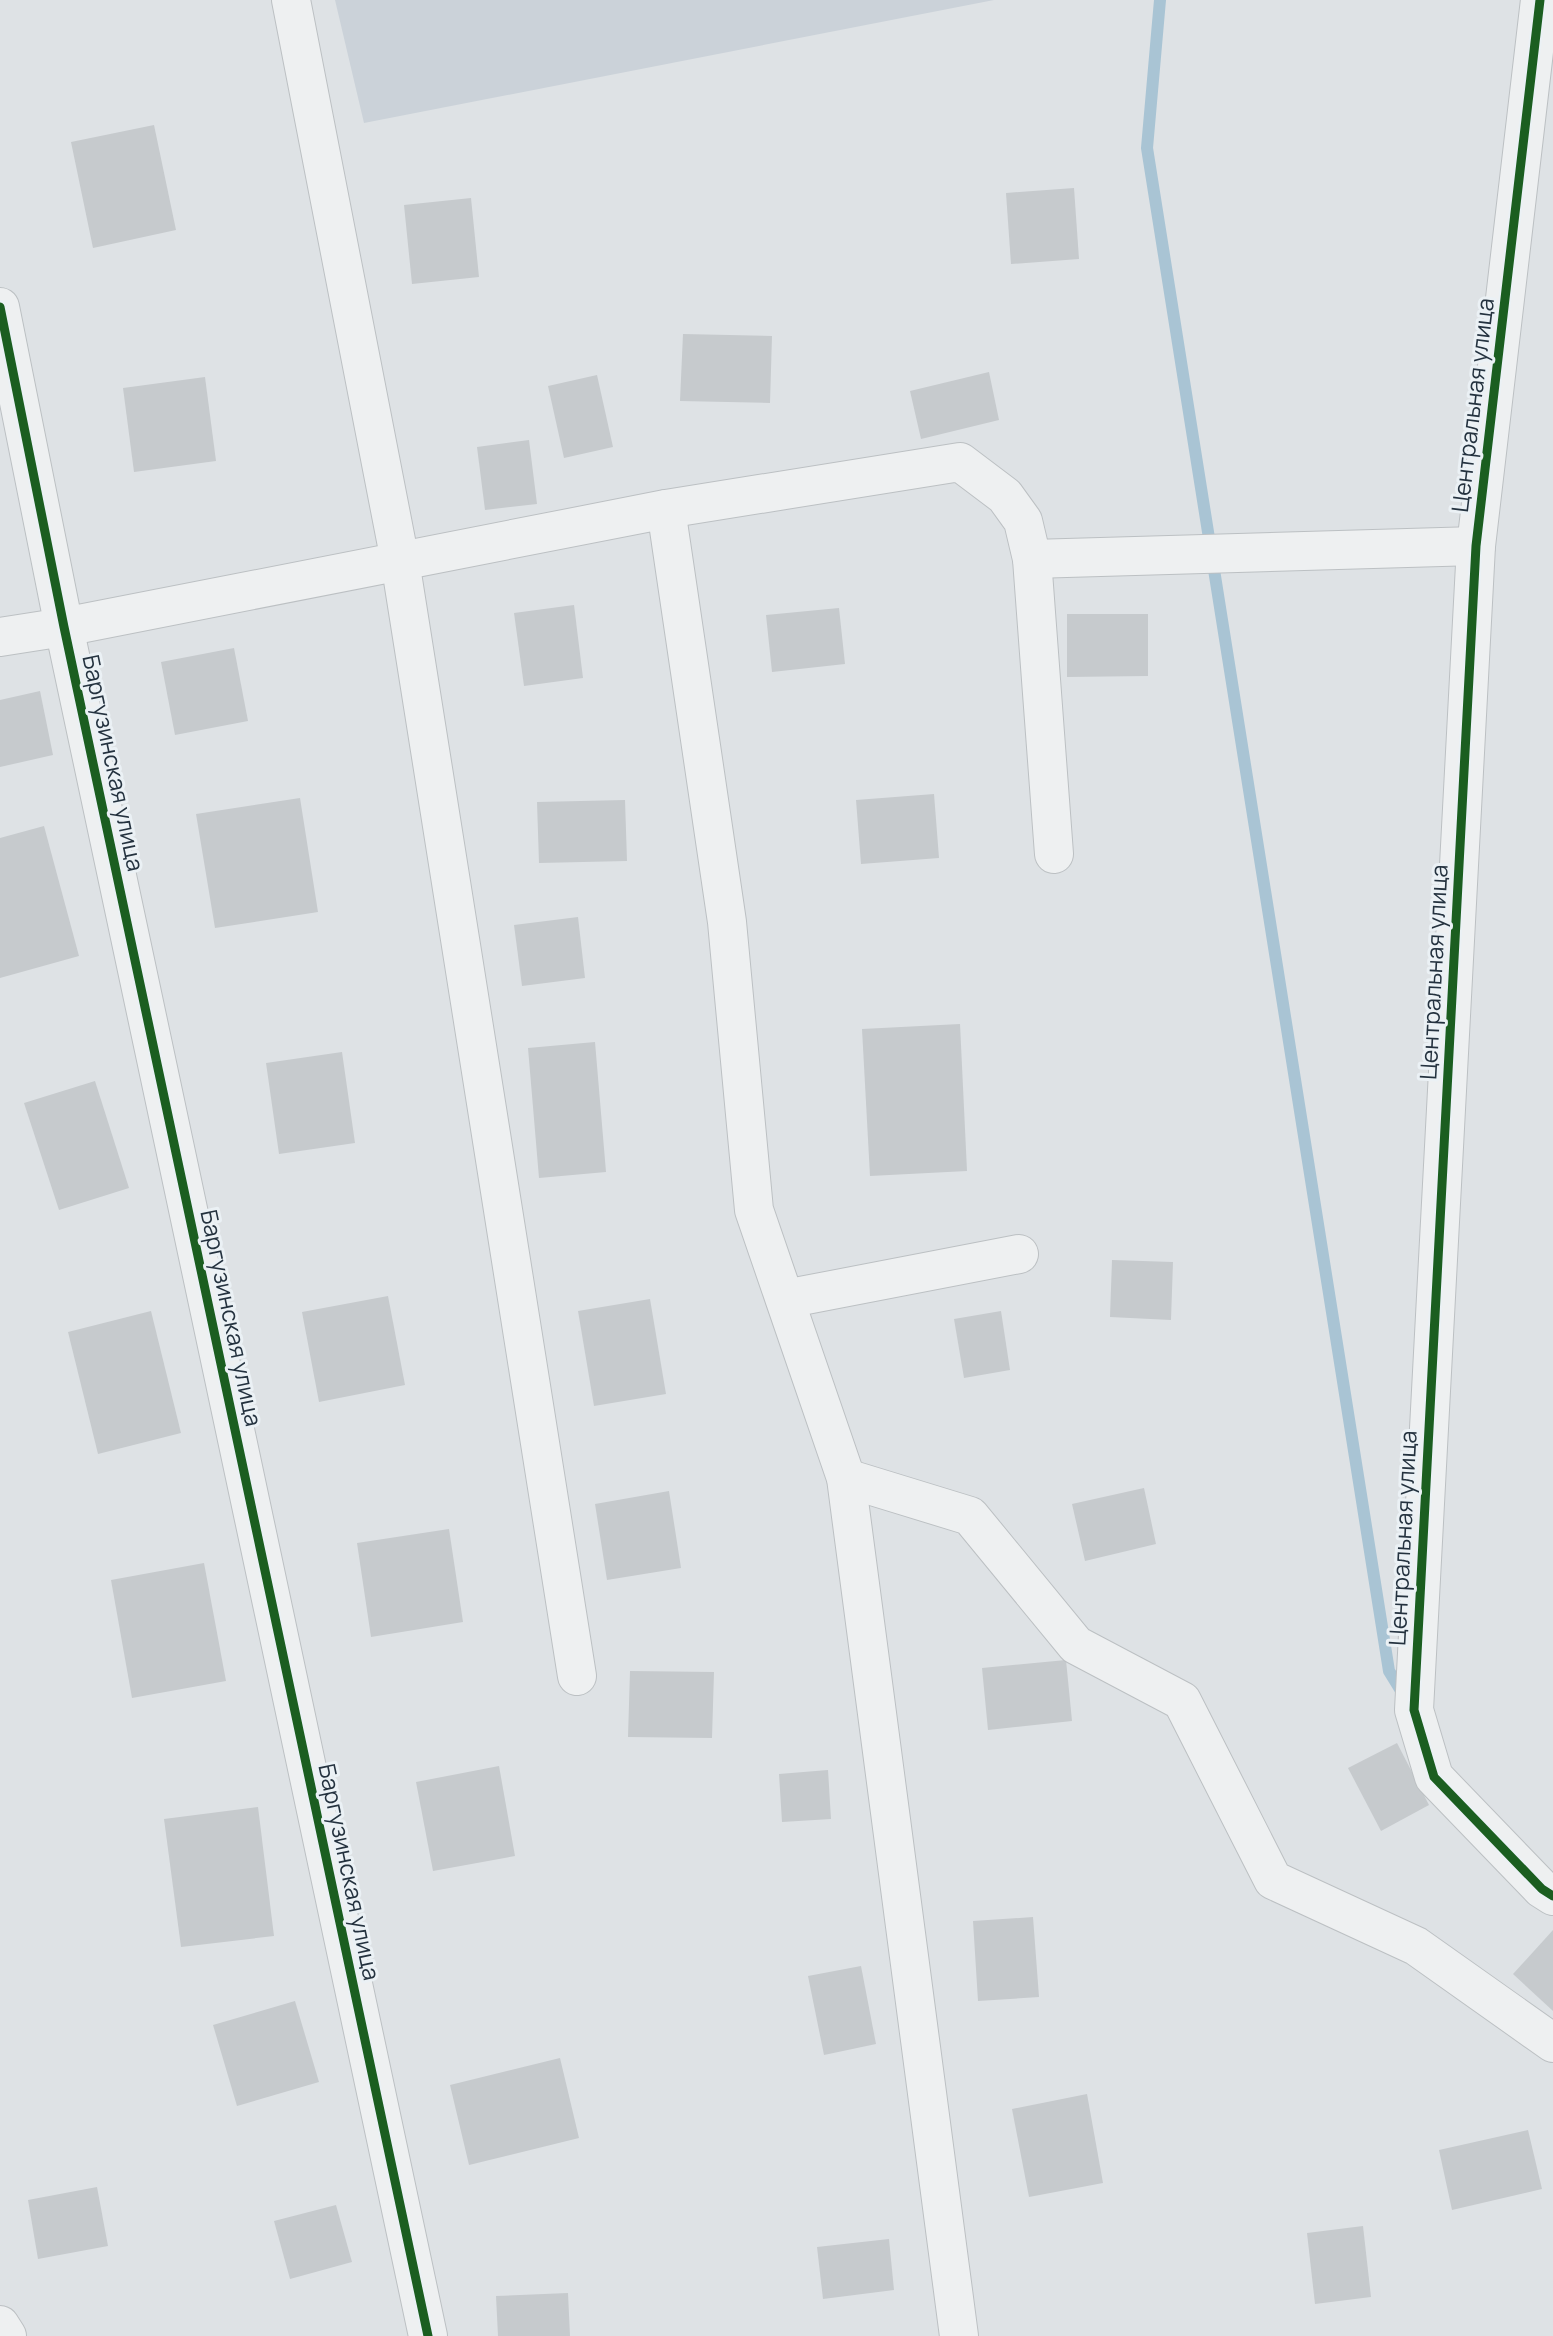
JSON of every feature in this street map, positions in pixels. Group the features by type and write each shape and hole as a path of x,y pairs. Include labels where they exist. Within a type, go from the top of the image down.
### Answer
{"street":[{"path":"291,0 400,561 578,1676"},
{"name":"Центральная улица","path":"1540,0 1476,546 1413,1710 1434,1777 1542,1889 1553,1896"},
{"name":"Баргузинская улица","path":"0,307 65,627 429,2336"},
{"path":"0,637 65,627 666,509 960,462 1005,496 1023,521 1032,559 1054,854"},
{"path":"666,509 727,922 754,1210 846,1478 959,2336"},
{"path":"1032,559 1476,546"},
{"path":"785,1299 1019,1254"},
{"path":"846,1478 970,1516 1076,1645 1182,1701 1273,1880 1416,1946 1553,2043"},
{"path":"0,2325 7,2336"}],"shaded area":[{"path":"335,0 994,0 364,123"}],"building":[{"path":"154,125 176,230 93,248 71,142"},
{"path":"1074,188 1079,259 1011,264 1006,193"},
{"path":"471,198 479,277 412,284 404,205"},
{"path":"683,334 772,336 770,403 680,401"},
{"path":"989,372 999,420 921,439 910,391"},
{"path":"597,375 613,447 564,458 548,386"},
{"path":"205,377 216,461 134,472 123,388"},
{"path":"529,440 537,504 485,510 477,447"},
{"path":"574,605 583,678 524,686 514,613"},
{"path":"839,608 845,664 772,672 766,615"},
{"path":"1067,614 1148,614 1148,676 1067,677"},
{"path":"234,648 248,721 175,735 161,662"},
{"path":"40,691 53,755 0,767 0,700"},
{"path":"934,794 939,858 861,864 856,800"},
{"path":"300,798 318,912 215,928 196,814"},
{"path":"625,800 627,861 539,863 537,802"},
{"path":"44,826 79,956 0,978 0,838"},
{"path":"578,917 585,978 522,986 514,925"},
{"path":"960,1024 967,1171 870,1176 862,1029"},
{"path":"595,1042 606,1172 539,1178 528,1048"},
{"path":"342,1052 355,1143 279,1154 266,1063"},
{"path":"95,1081 129,1188 59,1210 24,1103"},
{"path":"1112,1260 1173,1262 1171,1320 1110,1317"},
{"path":"388,1296 405,1385 319,1402 302,1312"},
{"path":"650,1299 666,1394 594,1406 578,1311"},
{"path":"151,1311 181,1433 98,1454 68,1332"},
{"path":"1001,1311 1010,1370 964,1378 954,1319"},
{"path":"1144,1488 1156,1544 1085,1561 1072,1504"},
{"path":"669,1491 681,1568 607,1580 595,1504"},
{"path":"449,1529 463,1622 371,1637 357,1543"},
{"path":"204,1563 226,1681 132,1698 111,1580"},
{"path":"1066,1660 1072,1721 988,1730 982,1668"},
{"path":"630,1671 714,1672 712,1738 628,1737"},
{"path":"1397,1743 1429,1805 1381,1831 1348,1768"},
{"path":"499,1766 515,1856 433,1871 416,1782"},
{"path":"828,1770 831,1819 782,1822 779,1774"},
{"path":"258,1807 274,1936 181,1947 164,1819"},
{"path":"1033,1917 1039,1997 978,2001 973,1921"},
{"path":"1553,1930 1553,2011 1513,1974"},
{"path":"861,1966 876,2044 824,2055 808,1976"},
{"path":"295,2001 319,2082 237,2106 213,2025"},
{"path":"560,2058 579,2138 469,2165 450,2085"},
{"path":"1087,2094 1103,2183 1029,2197 1012,2109"},
{"path":"1528,2130 1542,2189 1452,2210 1439,2150"},
{"path":"97,2187 108,2246 38,2259 28,2200"},
{"path":"336,2205 352,2262 290,2279 274,2221"},
{"path":"1363,2226 1371,2297 1315,2304 1307,2233"},
{"path":"889,2239 894,2290 823,2299 817,2247"},
{"path":"568,2293 570,2336 498,2336 496,2296"}],"waterway":[{"path":"1160,0 1147,148 1389,1671 1405,1697"}],"cycle path":[{"path":"1540,0 1476,546 1414,1710 1434,1777 1542,1889 1553,1896"},
{"path":"0,307 64,627 428,2336"}]}
